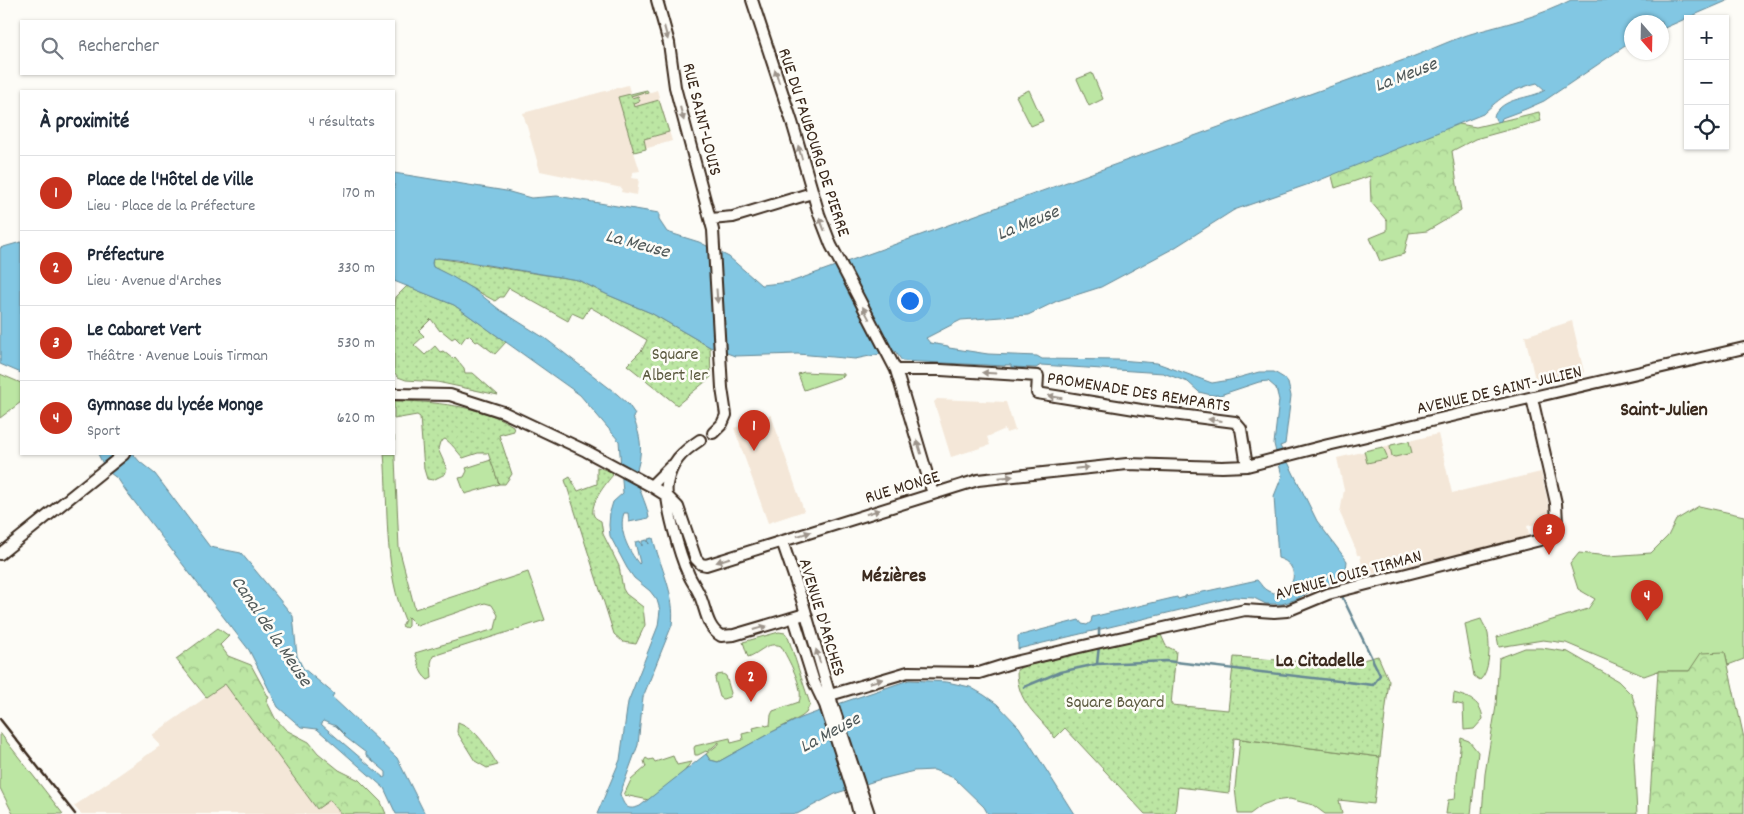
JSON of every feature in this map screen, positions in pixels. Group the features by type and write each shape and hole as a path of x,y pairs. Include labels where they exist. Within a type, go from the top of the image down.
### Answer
{"main road":[{"name":"RUE SAINT-LOUIS","path":"657,0 669,44 675,87 711,220 726,415 722,424 713,433"},
{"name":"RUE DU FAUBOURG DE PIERRE","path":"752,0 826,233 896,370 933,494"},
{"path":"711,220 733,217 812,193"},
{"name":"AVENUE DE SAINT-JULIEN","path":"1222,467 1247,466 1744,348"},
{"name":"PROMENADE DES REMPARTS","path":"896,370 941,370 1038,376 1037,393 1151,412 1235,422 1241,428 1247,466"},
{"path":"395,394 450,395 503,412 586,451 667,496"},
{"name":"AVENUE LOUIS TIRMAN","path":"829,701 908,672 979,673 1245,610 1287,611 1328,594 1548,538 1553,533 1557,523 1556,503 1532,398"},
{"path":"648,485 680,455 700,440"},
{"path":"0,554 123,455"},
{"path":"672,464 667,496 679,547 687,571 700,596 712,629 716,633 725,636 734,636 805,614"},
{"name":"RUE MONGE","path":"667,496 678,507 696,559 701,564 710,564 978,480 1127,464 1222,467"},
{"name":"AVENUE D'ARCHES","path":"782,541 829,701"},
{"name":"AVENUE D'ARCHES","path":"794,618 814,682 829,701"},
{"path":"829,701 859,796 869,814"},
{"path":"859,796 859,814"}],"shaded area":[{"path":"628,85 631,95 647,90 648,93 657,90 672,141 634,152 640,171 633,172 631,178 639,179 637,195 621,192 622,188 540,171 523,113"},
{"path":"1572,321 1584,372 1536,384 1525,336"},
{"path":"937,399 1006,402 1015,430 1006,433 1005,429 987,437 990,445 951,457 934,402"},
{"path":"771,415 804,511 768,523 734,428"},
{"path":"1438,434 1452,493 1541,472 1552,520 1527,526 1530,537 1364,576 1360,555 1357,555 1340,513 1344,490 1337,458"},
{"path":"225,684 317,809 330,799 341,814 81,814 74,806 160,746 152,735"}],"green space":[{"path":"1092,73 1103,99 1089,106 1077,79"},
{"path":"647,90 648,93 645,94 644,92 631,96 632,98 638,96 640,101 633,103 634,107 659,100 669,132 644,139 646,149 634,152 618,97"},
{"path":"1029,90 1043,121 1031,126 1016,96"},
{"path":"1539,112 1541,121 1475,139 1452,151 1461,211 1427,231 1409,233 1404,254 1380,261 1370,238 1387,231 1387,221 1371,202 1370,176 1335,188 1330,168 1437,120 1476,127"},
{"name":"Square Albert 1er","path":"437,258 578,280 651,313 710,347 711,377 677,405 627,365 642,350 647,340 590,307 583,318 572,313 568,321 509,288 503,297 495,301 433,267 433,259"},
{"path":"407,286 454,305 506,342 495,354 478,341 476,342 469,335 461,343 455,337 452,339 440,331 431,319 419,331 424,336 414,345 425,355 435,346 440,352 443,351 453,359 455,357 464,368 465,373 473,373 498,395 437,382 406,380 398,377 395,373 396,297"},
{"path":"804,372 844,374 844,376 804,390 798,374"},
{"path":"0,374 20,383 20,403 0,418"},
{"path":"395,401 423,402 472,409 501,419 513,426 514,431 499,435 512,474 505,484 499,484 488,453 478,453 463,458 445,439 440,442 438,449 447,469 445,474 433,480 427,479 424,469 420,417 417,415 395,419"},
{"path":"1409,441 1412,453 1392,456 1391,445"},
{"path":"1383,447 1387,456 1386,459 1367,463 1364,451"},
{"path":"384,455 395,455 399,548 415,609 528,572 545,620 433,656 431,663 432,678 428,680 421,671 415,653 495,629 498,615 492,605 485,603 417,626 408,617 408,626 406,628 402,626 405,620 394,583 391,564"},
{"path":"491,460 499,484 465,494 459,478 464,477 467,471 466,468"},
{"path":"597,467 609,471 613,475 596,500 593,511 594,516 601,521 603,534 619,566 623,589 626,594 643,607 645,625 636,644 623,642 614,634 565,480 570,477 578,491 597,484"},
{"path":"1699,506 1744,516 1744,659 1728,665 1725,652 1689,671 1658,671 1644,676 1566,643 1543,640 1499,647 1497,637 1588,609 1595,599 1578,589 1570,564 1579,553 1609,556 1651,553 1668,536 1676,520"},
{"path":"1481,619 1488,634 1489,652 1486,671 1480,680 1474,676 1465,624"},
{"path":"218,628 229,636 220,645 228,656 251,665 269,698 266,700 275,718 286,730 309,742 318,753 339,770 359,780 381,802 386,814 341,814 330,800 317,809 225,684 206,697 176,659"},
{"path":"779,632 785,633 788,637 810,704 806,713 718,762 710,760 706,754 719,742 707,752 695,755 695,746 730,738 731,743 743,740 742,734 754,731 753,728 770,725 773,711 799,702 800,689 798,682 781,646 768,646 748,657 743,642"},
{"name":"Square Bayard","path":"1161,635 1166,646 1176,651 1171,705 1228,710 1234,657 1335,664 1355,662 1378,656 1389,681 1380,757 1234,738 1229,793 1178,787 1175,814 1145,814 1065,728 1055,738 1024,700 1020,691 1017,670 1022,667 1094,649"},
{"path":"1525,648 1542,648 1568,652 1618,681 1632,695 1638,714 1634,758 1637,814 1482,814 1485,774 1496,706 1499,658"},
{"path":"1725,652 1744,738 1744,814 1649,814 1658,671 1689,671 1701,653"},
{"path":"723,674 726,676 731,693 729,697 723,699 720,697 715,679 717,675"},
{"path":"1454,693 1474,701 1480,708 1483,719 1474,729 1464,730 1463,705 1453,703"},
{"path":"458,722 477,734 498,765 487,768 475,761 457,732"},
{"path":"0,733 63,814 13,814 0,788"},
{"path":"1461,738 1469,741 1478,752 1471,814 1446,814 1448,800 1455,799"},
{"path":"1240,739 1380,757 1374,804 1339,800 1342,814 1325,814 1313,805 1290,799 1273,801 1262,805 1250,814 1238,814 1235,788"},
{"path":"673,756 677,765 691,762 684,772 649,800 624,795 631,780 646,767 644,761 646,758 649,760 653,759 655,762"}],"water":[{"name":"La Meuse","path":"1571,0 1729,0 1694,15 1684,15 1684,19 1669,26 1669,15 1624,15 1624,47 1544,101 1502,118 1501,121 1497,122 1494,116 1504,105 1545,90 1537,83 1520,88 1502,98 1483,114 1315,182 1234,210 1174,248 1101,287 1057,301 1028,315 961,320 926,338 930,343 948,346 949,348 988,354 1037,356 1042,359 1119,360 1157,363 1212,383 1259,372 1274,372 1284,378 1288,383 1291,396 1285,444 1280,446 1317,521 1347,561 1345,580 1320,586 1297,599 1282,604 1266,604 1254,598 1234,597 1018,649 1018,636 1079,620 1082,624 1087,625 1091,622 1092,617 1177,597 1178,599 1257,580 1263,588 1276,593 1283,592 1288,588 1292,582 1292,568 1287,562 1278,558 1274,496 1282,476 1274,444 1279,400 1276,388 1268,381 1259,382 1220,395 1211,395 1199,392 1188,382 1163,373 1041,365 1036,368 1011,367 1011,365 902,361 895,351 855,359 798,354 735,356 710,347 651,313 578,280 457,260 433,259 433,267 476,291 500,310 546,339 617,394 635,414 633,417 638,431 640,446 637,478 649,518 629,522 628,513 624,513 622,519 623,533 631,553 639,564 635,542 640,541 642,546 642,541 647,540 649,544 648,539 653,538 670,592 673,614 672,625 643,697 638,745 620,794 627,807 640,806 706,754 710,760 718,762 801,718 909,680 947,682 970,687 997,704 1019,727 1074,814 988,814 984,807 954,778 934,770 914,771 837,793 797,814 597,814 620,760 628,702 658,626 660,610 657,600 650,591 634,578 627,568 610,536 610,512 613,502 623,493 619,441 580,395 454,305 395,281 395,173 506,191 531,198 557,196 659,213 659,220 667,232 699,242 729,257 761,285 791,282 1412,57 1461,37 1536,15"},
{"path":"20,242 20,373 0,364 0,248"},
{"name":"Canal de la Meuse","path":"98,455 134,455 155,474 210,547 241,553 293,616 297,656 303,668 334,694 332,697 397,758 425,814 396,814 384,788 317,729 301,727 278,707 249,650 118,479 110,473","holes":["323,721 336,726 386,772 386,777 384,778 321,723"]}],"waterway":[{"path":"1024,687 1060,672 1097,664 1167,661 1373,685 1380,675 1341,594"},
{"path":"1099,629 1099,639"},
{"path":"1097,664 1099,646"}],"railway":[{"path":"0,719 75,814"}],"place":[{"name":"Place de l'Hôtel de Ville","path":"754,451"},
{"name":"Le Cabaret Vert","path":"1549,555"},
{"name":"Gymnase du lycée Monge","path":"1647,621"},
{"name":"Préfecture","path":"751,702"}],"district":[{"name":"Saint-Julien","path":"1664,408"},
{"name":"Mézières","path":"894,574"},
{"name":"La Citadelle","path":"1320,659"}]}
